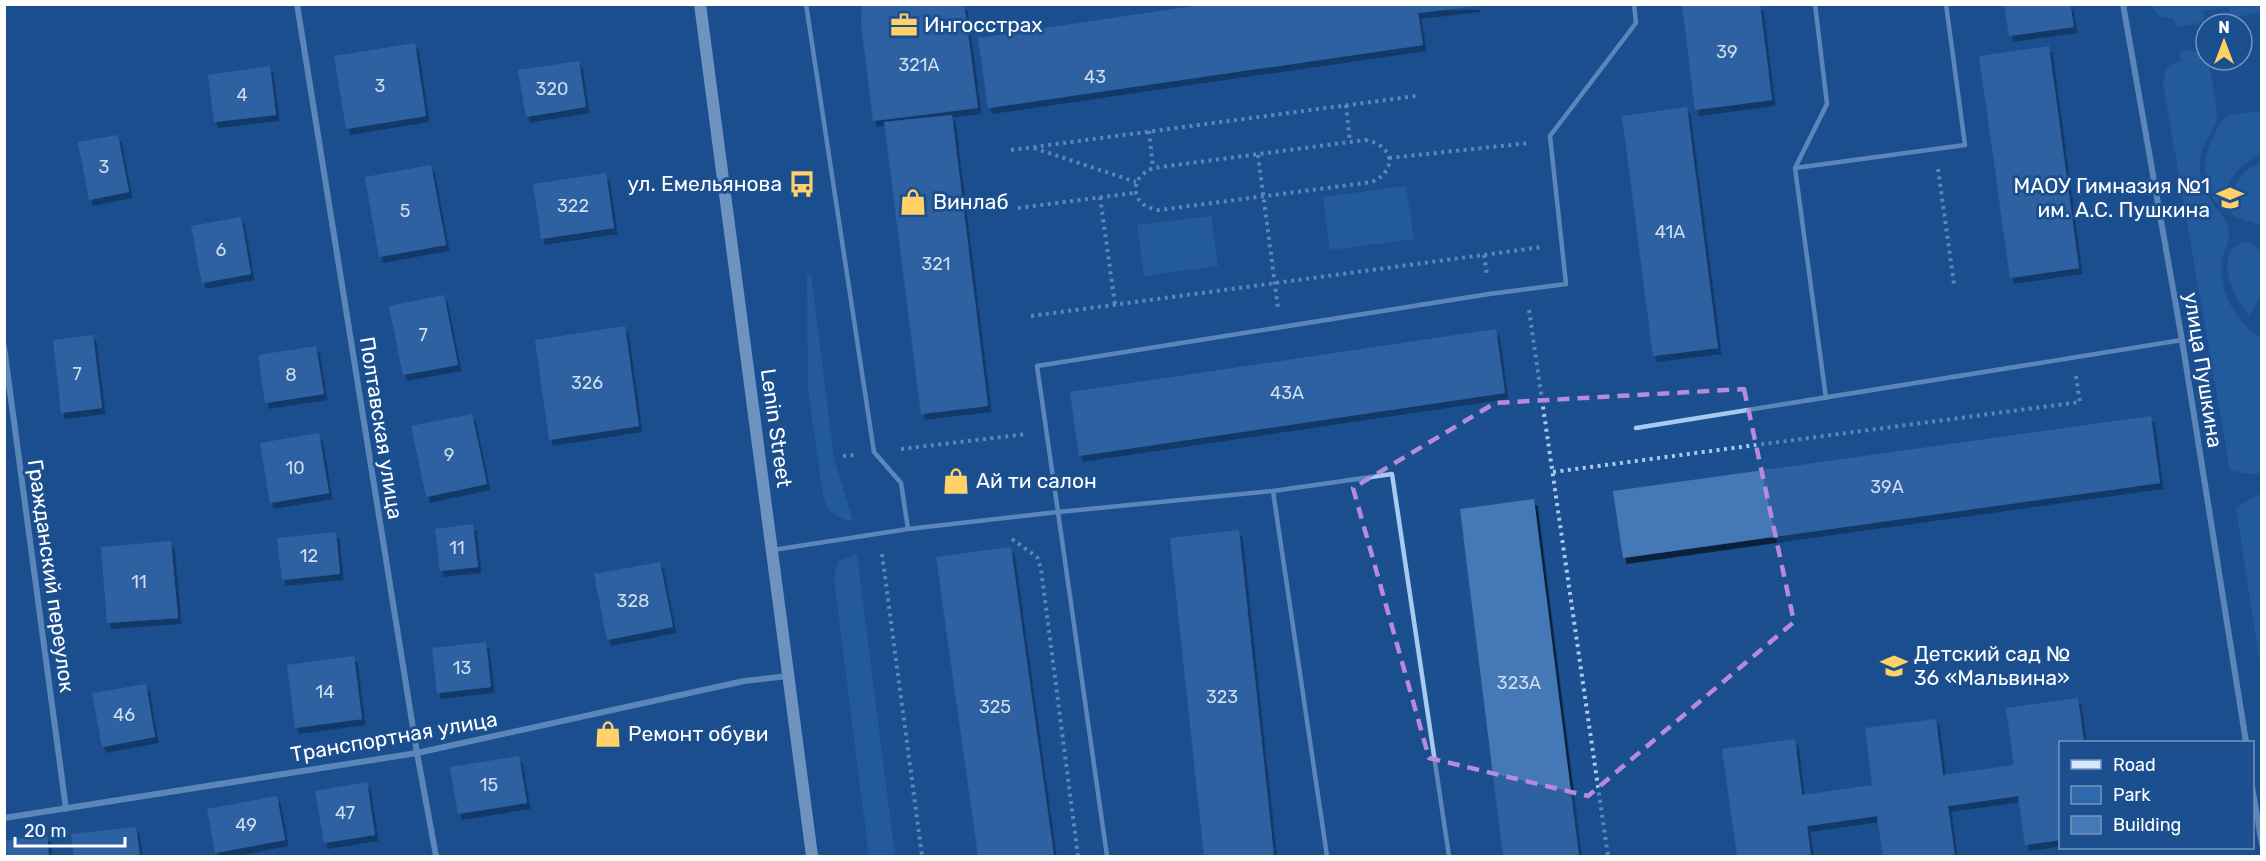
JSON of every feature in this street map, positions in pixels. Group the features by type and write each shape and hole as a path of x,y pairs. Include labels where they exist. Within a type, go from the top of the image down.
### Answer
{"main road":[{"name":"Lenin Street","path":"700,4 812,856"}],"street":[{"name":"Полтавская улица","path":"297,4 417,753 436,856"},
{"name":"улица Пушкина","path":"2123,4 2182,340 2246,741"},
{"name":"Гражданский переулок","path":"4,347 66,809"},
{"name":"Транспортная улица","path":"4,818 417,753 744,681 788,676"},
{"path":"2254,793 2262,844"}],"lane":[{"path":"806,4 874,452 902,483 908,529"},
{"path":"1107,856 1037,366 1526,288 1566,284 1550,136 1636,23 1634,4"},
{"path":"1815,4 1827,104 1795,168 1826,398"},
{"path":"1795,168 1965,145 1946,4"},
{"path":"1636,428 2182,340"},
{"path":"772,550 908,529 1273,491 1392,474 1449,856"},
{"path":"1273,491 1327,856"}],"path":[{"path":"1011,150 1416,96"},
{"path":"1346,105 1350,142"},
{"path":"1149,132 1153,168"},
{"path":"1389,158 1550,141"},
{"path":"1350,142 1376,142 1385,148 1389,158 1388,169 1382,177 1372,182 1158,210 1148,209 1139,202 1134,193 1136,182 1142,173 1153,168 1350,142"},
{"path":"1030,147 1136,182"},
{"path":"1936,150 1954,284"},
{"path":"1258,154 1280,327"},
{"path":"1018,208 1134,193"},
{"path":"1100,197 1115,304"},
{"path":"1031,315 1562,245"},
{"path":"1526,288 1608,856"},
{"path":"843,456 1047,431"},
{"path":"1009,538 1037,557 1041,569 1078,856"},
{"path":"874,553 893,550"},
{"path":"882,552 922,856"}],"highlighted area":[{"path":"1744,389 1794,622 1588,796 1429,758 1353,488 1495,403"}],"green space":[{"path":"2150,5 2261,5 2261,12 2254,13 2230,12 2228,7 2194,12 2194,24 2176,27 2174,19 2159,16"},
{"path":"2180,51 2194,51 2194,72 2210,72 2217,117 2200,158 2201,176 2208,196 2228,226 2229,237 2222,260 2222,272 2230,305 2243,323 2261,338 2261,473 2248,474 2230,470 2163,83 2167,67 2181,60"},
{"path":"2261,111 2261,153 2234,175 2226,190 2222,208 2213,198 2207,186 2205,174 2208,148 2213,136 2228,115"},
{"path":"2261,163 2261,225 2233,216 2231,199 2240,177"},
{"path":"1406,186 1414,239 1330,250 1323,197"},
{"path":"1211,216 1218,266 1144,276 1137,225"},
{"path":"2245,242 2252,243 2262,254 2261,295 2249,316 2232,288 2227,265 2229,255 2235,247"},
{"path":"811,273 834,459 853,521 840,518 831,511 825,502 822,489 808,388 807,274"},
{"path":"2262,493 2261,670 2236,508"},
{"path":"857,555 895,856 869,856 834,577 838,561"}],"building":[{"path":"862,4 964,4 978,108 873,121 861,23"},
{"path":"1207,4 1477,4 1477,6 1418,13 1423,45 988,108 978,38"},
{"path":"1682,4 1760,4 1772,100 1695,110"},
{"path":"2004,4 2070,4 2074,27 2009,36"},
{"path":"415,43 426,116 346,129 334,56"},
{"path":"2049,46 2079,268 2010,278 1979,56"},
{"path":"579,61 586,107 526,117 518,70"},
{"path":"270,66 276,115 214,122 208,75"},
{"path":"1687,107 1718,348 1653,356 1622,116"},
{"path":"952,115 988,406 921,414 884,122"},
{"path":"118,135 129,192 89,200 78,142"},
{"path":"431,165 446,245 379,257 365,177"},
{"path":"606,173 614,228 541,239 533,184"},
{"path":"241,217 251,274 202,283 191,226"},
{"path":"444,295 458,365 403,375 389,306"},
{"path":"625,326 639,426 549,440 535,340"},
{"path":"1496,329 1505,393 1079,456 1070,392"},
{"path":"93,335 102,408 61,413 53,340"},
{"path":"316,346 324,394 265,403 258,355"},
{"path":"472,414 487,484 426,497 411,426"},
{"path":"2151,416 2160,483 1623,558 1613,491"},
{"path":"319,433 329,493 270,503 260,443"},
{"path":"1534,499 1579,856 1503,856 1460,509"},
{"path":"473,524 478,567 440,571 435,529"},
{"path":"1239,530 1274,856 1204,856 1170,538"},
{"path":"336,532 340,574 282,580 277,538"},
{"path":"171,541 178,618 107,623 101,547"},
{"path":"1011,547 1054,856 978,856 936,557"},
{"path":"660,562 673,627 607,640 594,574"},
{"path":"486,642 491,687 437,693 432,648"},
{"path":"354,656 362,719 295,728 287,665"},
{"path":"146,684 155,737 102,747 92,693"},
{"path":"2078,698 2084,741 2059,741 2059,840 2025,845 2018,796 1948,806 1955,856 1883,856 1877,816 1807,826 1811,856 1737,856 1722,749 1795,739 1802,795 1872,785 1865,728 1936,719 1943,775 2014,765 2006,708"},
{"path":"519,756 527,803 458,814 450,767"},
{"path":"367,782 375,835 324,843 315,791"},
{"path":"277,796 285,840 215,853 207,809"},
{"path":"136,827 140,856 74,856 71,834"},
{"path":"47,835 49,856 4,856 4,841"}],"place":[{"name":"Ингосстрах","path":"904,25"},
{"name":"ул. Емельянова","path":"802,184"},
{"name":"МАОУ Гимназия №1 им. А.С. Пушкина","path":"2230,198"},
{"name":"Винлаб","path":"913,202"},
{"name":"Ай ти салон","path":"956,481"},
{"name":"Детский сад № 36 «Мальвина»","path":"1894,666"},
{"name":"Ремонт обуви","path":"608,734"}]}
